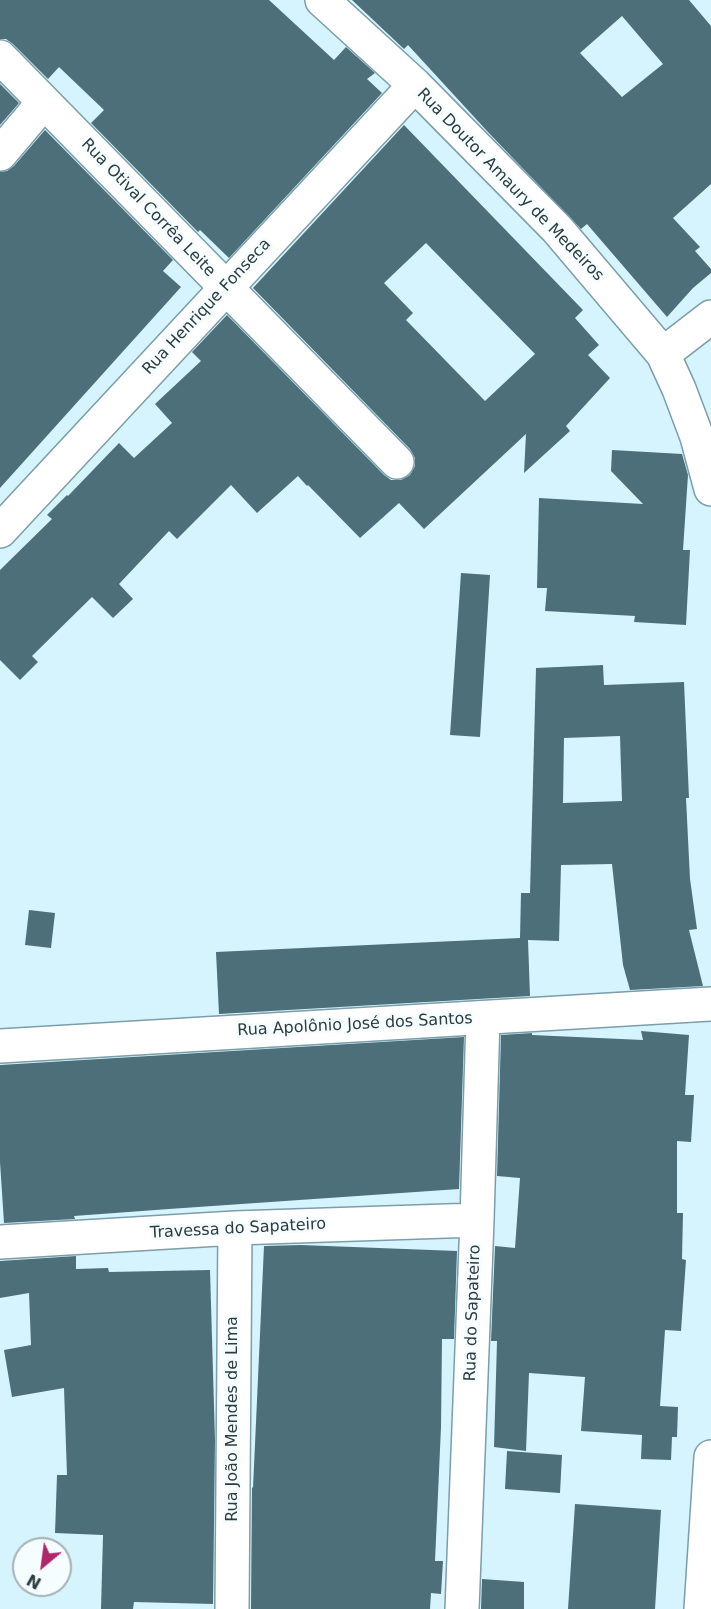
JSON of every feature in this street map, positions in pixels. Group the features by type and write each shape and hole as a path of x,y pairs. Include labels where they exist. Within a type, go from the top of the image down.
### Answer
{"street":[{"name":"Rua Doutor Amaury de Medeiros","path":"322,0 415,85 557,229 663,354 697,437 711,489"},
{"name":"Rua Otival Corrêa Leite","path":"0,57 397,462"},
{"name":"Rua Henrique Fonseca","path":"0,531 415,85"},
{"path":"0,154 44,102"},
{"path":"663,354 711,317"},
{"name":"Rua Apolônio José dos Santos","path":"0,1046 711,1004"},
{"name":"Rua do Sapateiro","path":"462,1609 483,1018"},
{"name":"Travessa do Sapateiro","path":"0,1242 234,1228 477,1220"},
{"name":"Rua João Mendes de Lima","path":"232,1609 234,1228"},
{"path":"700,1609 711,1457"}],"building":[{"path":"0,0 269,0 334,60 346,47 375,73 367,79 382,93 229,258 200,230 198,232 91,123 104,110 59,67 48,79 13,44 6,39 0,39"},
{"path":"352,0 689,0 711,26 711,184 673,218 700,247 695,251 711,269 711,273 693,288 667,317 587,224 581,229 408,45 404,49","holes":["622,16 663,64 622,97 580,53"]},
{"path":"0,84 19,103 0,125"},
{"path":"404,125 583,310 575,318 599,345 588,355 610,378 566,426 570,431 524,473 526,434 424,529 399,503 360,538 298,476 257,513 231,485 177,539 169,531 119,584 133,599 113,618 92,597 32,656 38,662 20,680 0,660 0,570 52,519 47,515 119,443 134,458 172,423 155,404 201,361 192,352 227,315 384,475 391,480 401,480 410,475 415,466 415,458 410,449 253,288","holes":["426,243 535,354 485,401 406,320 413,313 384,283"]},
{"path":"45,130 173,260 163,271 181,287 0,488 0,172 7,171 14,166"},
{"path":"612,450 682,454 688,475 683,550 690,550 686,625 634,622 635,616 545,611 547,588 537,588 539,498 643,504 611,471"},
{"path":"461,573 490,575 480,737 450,735"},
{"path":"603,665 604,685 684,682 690,879 697,929 689,930 703,986 630,990 623,965 612,864 561,865 559,941 528,940 530,996 219,1014 216,952 520,938 521,893 530,893 536,668","holes":["620,736 622,801 563,803 564,738"]},
{"path":"29,910 55,913 51,948 25,945"},
{"path":"641,1031 689,1035 685,1095 694,1095 691,1142 677,1141 677,1213 683,1213 682,1259 686,1260 681,1331 665,1330 660,1406 678,1407 677,1437 672,1437 671,1460 641,1459 642,1435 581,1431 585,1377 529,1373 526,1451 494,1447 497,1341 491,1341 495,1246 515,1248 520,1178 497,1176 501,1035 532,1033 532,1035 643,1040"},
{"path":"464,1037 459,1189 4,1223 0,1162 0,1065"},
{"path":"301,1245 457,1251 454,1339 442,1339 435,1561 443,1561 441,1594 431,1593 430,1609 251,1609 252,1487 264,1246"},
{"path":"76,1256 76,1269 108,1268 109,1272 210,1270 215,1440 213,1604 134,1602 133,1609 101,1609 103,1535 55,1533 57,1475 67,1475 64,1388 12,1397 4,1350 31,1345 29,1293 0,1298 0,1261"},
{"path":"507,1451 562,1455 560,1493 505,1489"},
{"path":"575,1504 661,1510 655,1609 568,1609"},
{"path":"482,1579 524,1582 524,1609 481,1609"}]}
